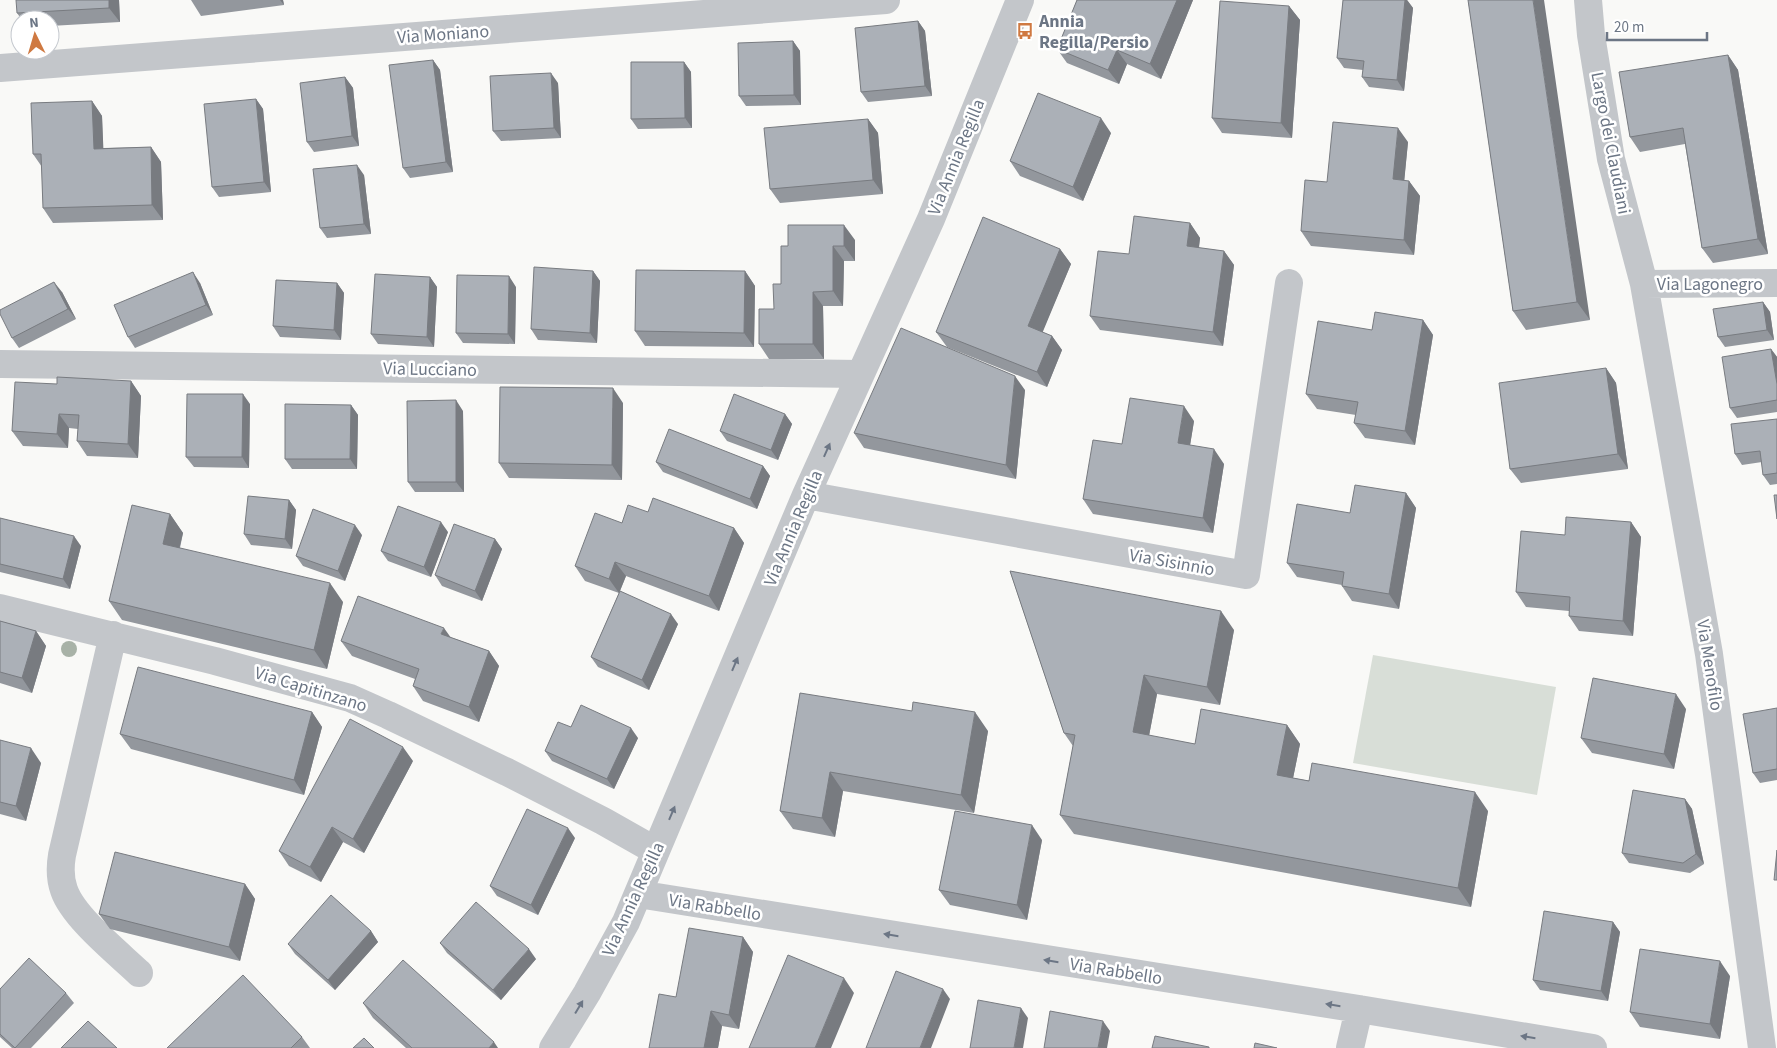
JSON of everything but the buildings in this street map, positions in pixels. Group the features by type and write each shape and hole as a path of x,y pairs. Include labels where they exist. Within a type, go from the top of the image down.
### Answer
{"street":[{"name":"Via Moniano","path":"0,68 886,0"},
{"name":"Via Annia Regilla","path":"553,1048 596,978 626,922 806,495 931,218 1020,0"},
{"name":"Largo dei Claudiani","path":"1588,0 1591,35 1611,158 1644,284"},
{"name":"Via Sisinnio","path":"806,495 1246,575 1289,283"},
{"name":"Via Lagonegro","path":"1644,284 1777,283"},
{"name":"Via Menofilo","path":"1644,284 1709,654 1762,1048"},
{"name":"Via Lucciano","path":"0,364 860,374"},
{"name":"Via Capitinzano","path":"0,608 113,635 350,698 507,772 603,821 656,851"},
{"path":"113,635 62,855 61,877 64,890 74,909 139,973"},
{"name":"Via Rabbello","path":"638,894 1593,1048"},
{"path":"1350,1048 1359,1009"}],"shaded area":[{"path":"1373,655 1556,687 1537,795 1353,763"}],"place":[{"name":"Annia Regilla/Persio","path":"1025,31"}]}
